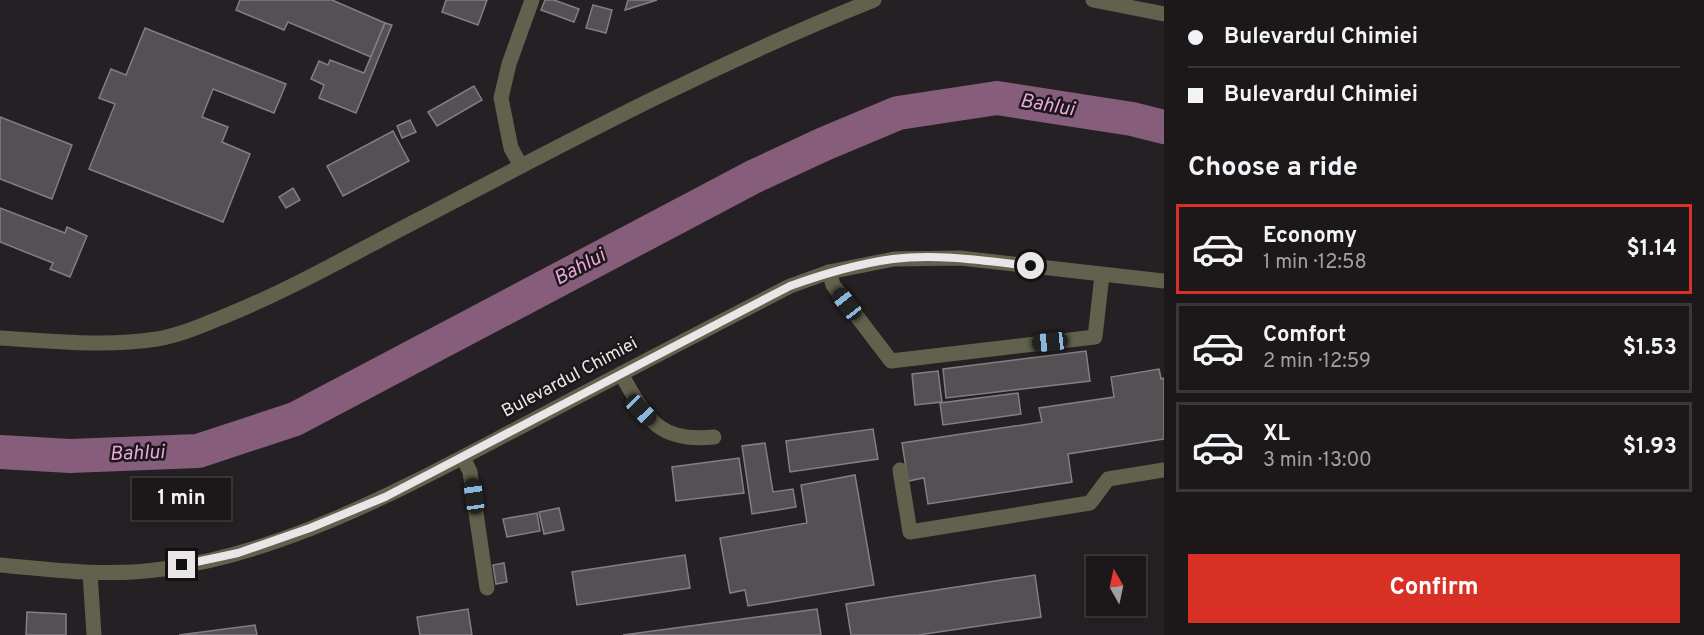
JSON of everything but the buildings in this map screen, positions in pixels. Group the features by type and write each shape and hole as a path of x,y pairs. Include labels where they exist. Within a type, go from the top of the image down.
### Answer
{"street":[{"path":"521,166 511,148 501,98 509,64 532,0"},
{"path":"0,338 108,344 159,338 198,327 262,301 521,166 797,31 874,0"},
{"path":"1093,0 1164,14"},
{"name":"Bulevardul Chimiei","path":"0,565 90,573 163,569 238,553 310,528 385,497 790,286 829,272 894,259 960,258 1164,281"},
{"path":"829,272 833,285 891,361 1095,337 1102,275"},
{"path":"621,374 641,410 660,429 698,439 714,437"},
{"path":"463,457 470,472 487,588"},
{"path":"900,470 910,532 1090,503 1108,479 1164,470"},
{"path":"90,573 94,635"}],"waterway":[{"name":"Bahlui","path":"0,452 70,456 198,451 295,419 753,177 898,113 997,98 1132,119 1164,127"}],"route":[{"path":"182,565 238,553 310,528 385,497 790,286 829,272 894,259 960,258 1031,266"}]}
